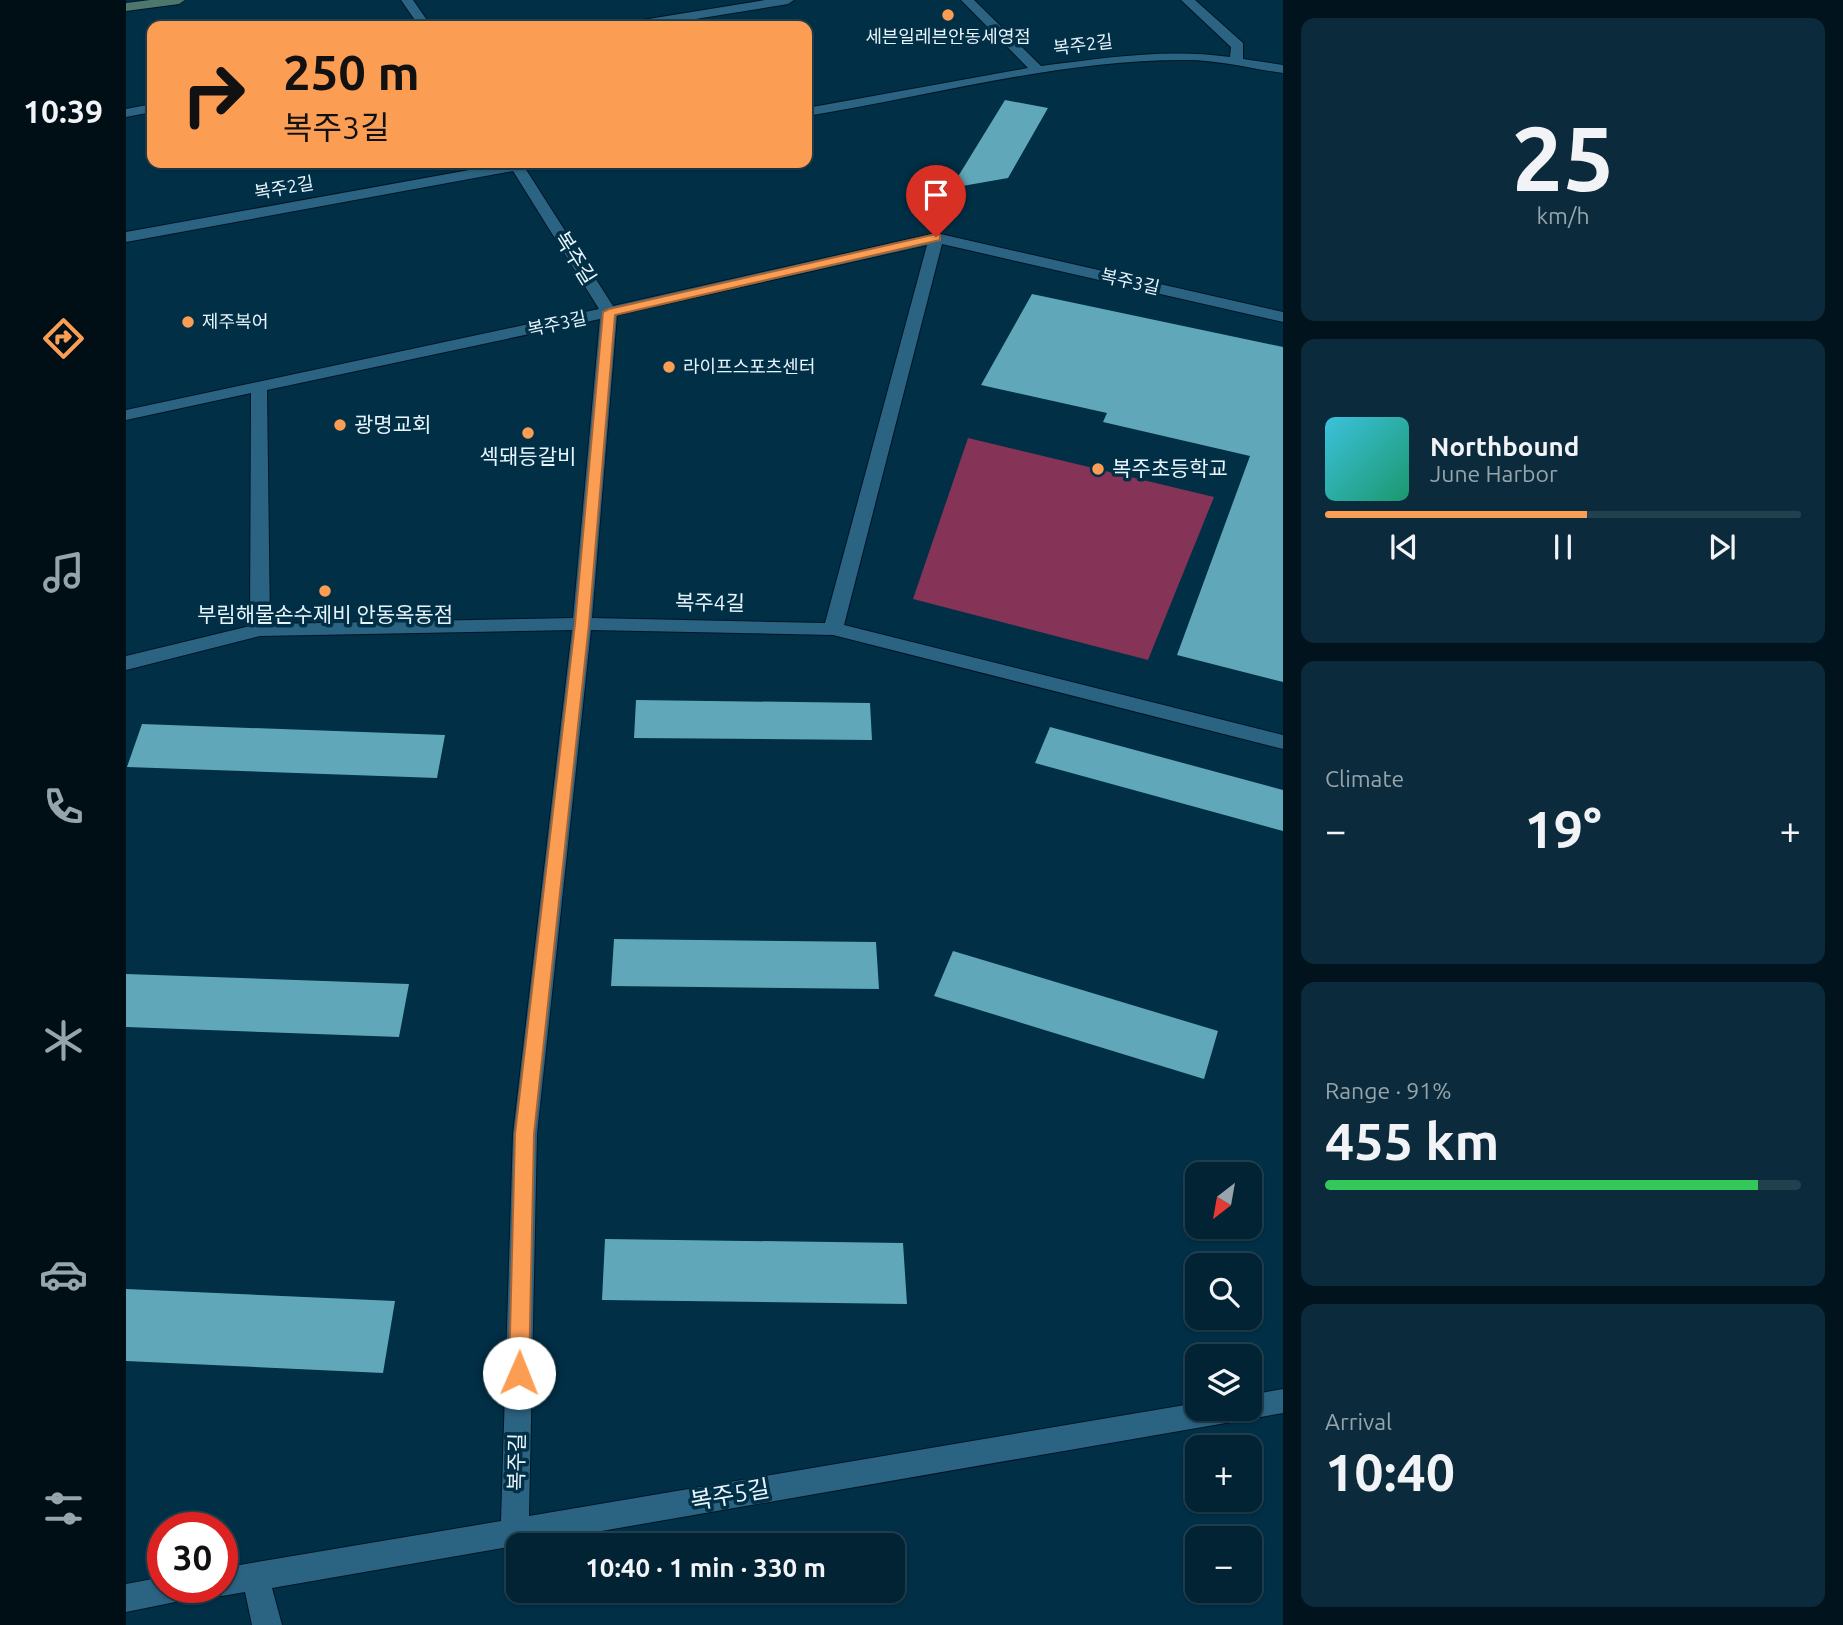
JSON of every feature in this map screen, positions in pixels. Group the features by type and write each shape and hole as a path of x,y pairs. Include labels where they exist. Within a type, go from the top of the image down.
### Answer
{"street":[{"path":"126,7 179,0"},
{"path":"407,0 422,21"},
{"path":"660,21 788,0"},
{"path":"967,0 1038,70"},
{"path":"1187,0 1238,46 1236,61"},
{"name":"복주2길","path":"812,111 1038,70 1151,57 1191,56 1283,69"},
{"path":"126,113 147,109"},
{"name":"복주2길","path":"126,237 499,168"},
{"name":"복주길","path":"515,1532 525,1134 582,624 609,312 523,168"},
{"path":"833,629 936,237"},
{"name":"복주3길","path":"126,415 609,312 936,237 1283,317"},
{"path":"259,387 260,631"},
{"name":"복주4길","path":"126,663 260,631 582,624 833,629 1283,742"},
{"path":"1262,1405 1283,1401"},
{"name":"복주5길","path":"238,1579 1185,1418"},
{"path":"255,1576 267,1625"},
{"path":"126,1598 147,1594"}],"shaded area":[{"path":"968,438 1214,497 1148,660 913,599"}],"building":[{"path":"1005,100 1048,108 1008,178 951,188"},
{"path":"1032,294 1283,347 1283,682 1177,655 1250,456 1103,422 1107,413 981,385"},
{"path":"636,700 870,703 872,740 634,738"},
{"path":"142,724 445,735 437,778 127,767"},
{"path":"1050,727 1283,790 1283,831 1035,763"},
{"path":"614,939 876,942 879,989 611,986"},
{"path":"953,951 1218,1031 1204,1079 934,996"},
{"path":"126,974 409,984 399,1037 126,1027"},
{"path":"605,1239 903,1243 907,1304 602,1300"},
{"path":"126,1289 395,1301 383,1373 126,1361"}],"place":[{"name":"세븐일레븐안동세영점","path":"948,15"},
{"name":"제주복어","path":"188,322"},
{"name":"라이프스포츠센터","path":"669,367"},
{"name":"광명교회","path":"340,425"},
{"name":"섹돼등갈비","path":"528,433"},
{"name":"복주초등학교","path":"1098,469"},
{"name":"부림해물손수제비 안동옥동점","path":"325,591"}],"route":[{"path":"519,1373 525,1134 582,624 609,312 936,237"}]}
